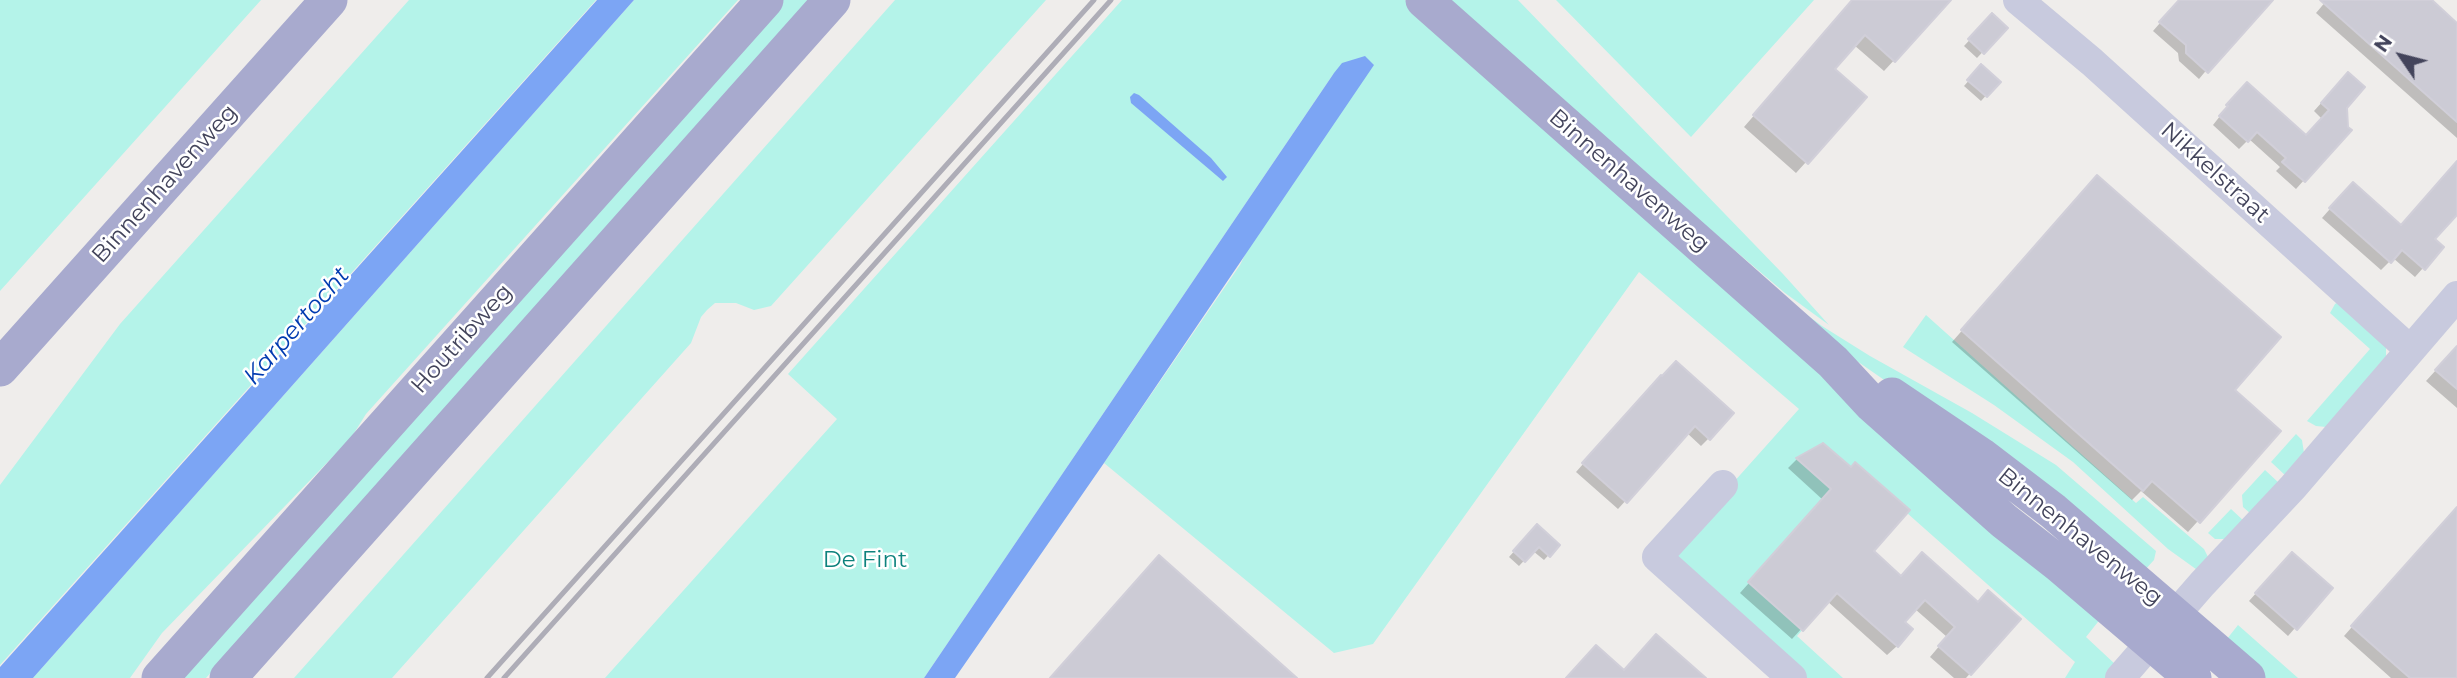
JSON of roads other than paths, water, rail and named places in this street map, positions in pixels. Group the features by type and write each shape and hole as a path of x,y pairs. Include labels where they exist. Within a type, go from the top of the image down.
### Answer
{"main road":[{"name":"Binnenhavenweg","path":"0,368 329,0"},
{"name":"Houtribweg","path":"160,678 765,0"},
{"path":"228,678 832,0"},
{"name":"Binnenhavenweg","path":"1424,0 1833,362 1872,404 2004,521 2193,678"},
{"name":"Binnenhavenweg","path":"1833,362 1884,390 2005,474 2060,517 2247,678"}],"street":[{"name":"Nikkelstraat","path":"2018,0 2092,61 2409,349"},
{"path":"2120,678 2293,487 2457,296"},
{"path":"1723,485 1657,557 1793,678"}],"water":[{"path":"597,0 634,0 33,678 0,678 0,667"},
{"path":"1365,56 1374,65 955,678 924,678 1334,73 1342,63"},
{"path":"1134,93 1211,158 1227,177 1223,181 1131,103 1130,97"}],"railway":[{"path":"487,678 1094,0"},
{"path":"504,678 1111,0"}],"water label":[{"name":"Karpertocht","path":"297,326"}],"park label":[{"name":"De Fint","path":"865,560"}]}
